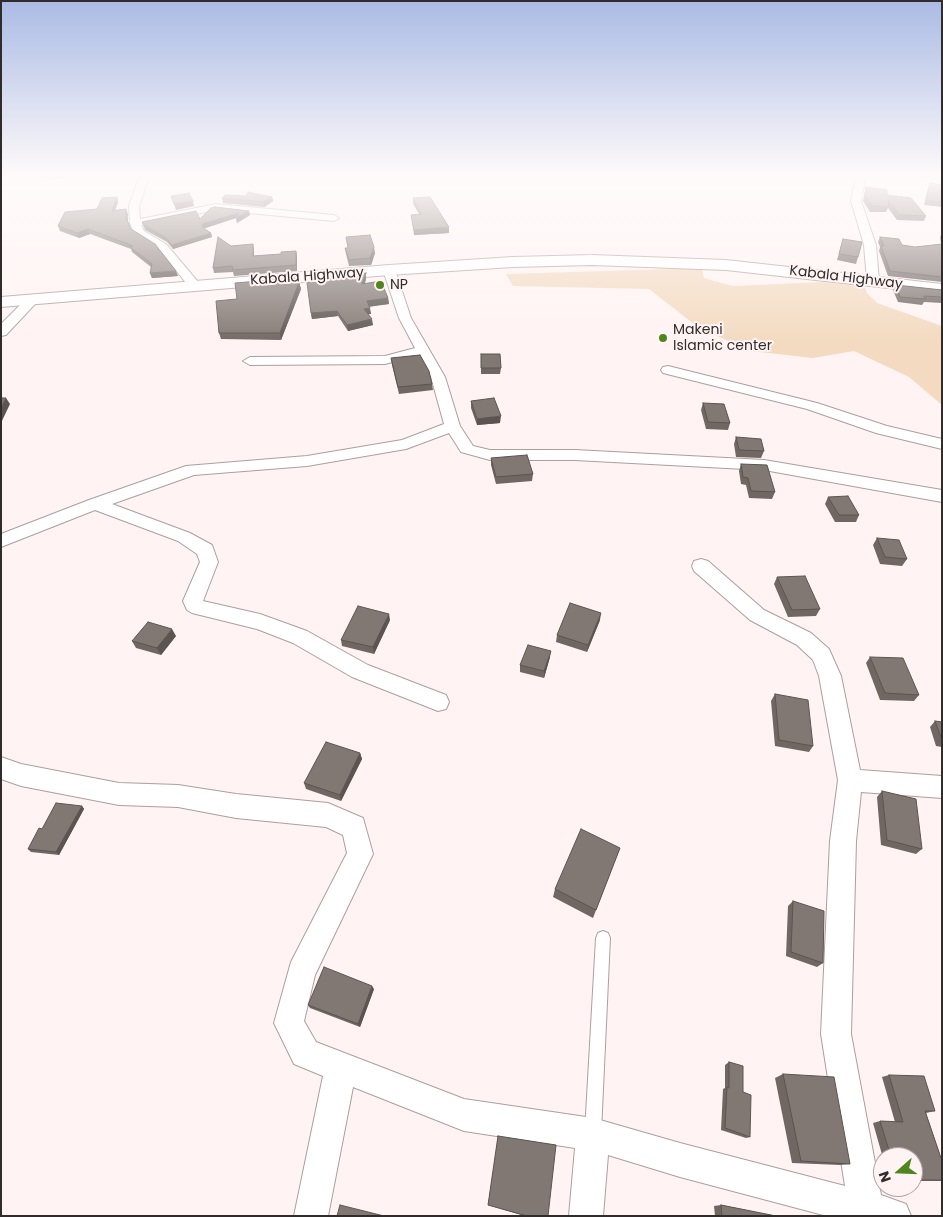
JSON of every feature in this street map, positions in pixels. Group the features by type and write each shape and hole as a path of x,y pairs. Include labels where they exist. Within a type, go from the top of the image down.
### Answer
{"main road":[{"name":"Kabala Highway","path":"1,302 389,270 513,262 654,261 778,270 942,289"}],"street":[{"path":"139,232 162,246 194,286"},
{"path":"866,232 870,245 873,281"},
{"path":"389,270 405,318 438,376 452,426 467,449 490,455 575,455 764,465 942,496"},
{"path":"1,332 32,300"},
{"path":"250,361 385,360 423,350"},
{"path":"668,370 812,406 882,430 942,444"},
{"path":"1,541 95,504 192,470 307,461 406,444 452,426"},
{"path":"95,504 184,537 205,550 210,562 193,601 194,605 199,608 260,622 300,637 360,671 438,702"},
{"path":"1,768 22,775 119,794 178,796 236,806 328,815 354,827 360,854 301,972 290,1023 305,1053 464,1115 593,1134 680,1160 880,1212 836,1034 843,841 850,780 830,676 822,655 804,639 757,616 701,566"},
{"path":"850,780 942,787"},
{"path":"311,1216 340,1066"},
{"path":"586,1216 593,1134"}],"lane":[{"path":"593,1134 603,938"}],"shaded area":[{"path":"702,268 704,278 732,286 824,282 865,287 867,293 877,303 942,326 942,405 909,377 854,351 813,358 751,351 699,328 649,289 513,286 506,274"}],"building":[{"path":"95,232 135,232 155,244 176,271 150,273 152,264 130,247 133,246"},
{"path":"155,232 211,233 172,245 166,238"},
{"path":"370,235 374,247 370,258 349,260 345,248 348,248 346,237"},
{"path":"218,237 231,246 253,244 253,256 296,251 296,265 233,270 232,266 213,268"},
{"path":"880,237 899,239 902,245 915,247 942,244 942,277 890,271 881,246 884,246"},
{"path":"843,239 862,242 858,257 839,254"},
{"path":"366,273 362,284 381,281 388,298 367,301 370,308 364,309 372,319 347,325 337,311 311,313 307,283"},
{"path":"295,278 295,283 299,282 280,333 219,333 216,301 237,299 235,283"},
{"path":"896,285 942,290 942,297 924,296 925,299 900,297"},
{"path":"481,354 500,354 501,368 481,368"},
{"path":"420,355 429,371 432,384 398,387 391,358"},
{"path":"1,398 6,398 1,408"},
{"path":"494,398 501,416 477,419 471,401"},
{"path":"703,403 724,404 730,423 708,422"},
{"path":"736,437 761,439 764,451 739,450"},
{"path":"527,455 533,474 496,477 491,458"},
{"path":"741,464 767,465 775,492 751,491 748,478 743,477"},
{"path":"848,496 859,515 839,515 828,497"},
{"path":"877,538 899,540 907,559 885,557"},
{"path":"805,576 820,609 792,610 777,577"},
{"path":"570,603 601,613 588,645 557,635"},
{"path":"358,606 389,614 373,647 341,640"},
{"path":"148,622 172,629 157,648 132,641"},
{"path":"528,645 551,651 544,671 520,665"},
{"path":"870,657 903,658 919,695 885,693"},
{"path":"775,694 808,700 813,746 779,740"},
{"path":"935,721 942,722 942,740"},
{"path":"326,742 360,753 340,795 304,783"},
{"path":"882,791 916,799 922,849 887,840"},
{"path":"56,803 82,806 56,852 28,849 39,828 42,829"},
{"path":"581,829 620,848 596,910 555,889"},
{"path":"793,901 824,911 823,963 791,952"},
{"path":"324,967 372,986 358,1024 308,1005"},
{"path":"729,1062 743,1066 743,1092 751,1095 750,1137 725,1128 727,1087 729,1088"},
{"path":"783,1074 834,1077 850,1164 801,1161"},
{"path":"889,1075 924,1076 935,1111 925,1111 942,1161 942,1180 923,1180 923,1147 888,1147 880,1121 903,1122"},
{"path":"498,1136 556,1145 548,1216 527,1216 488,1205"},
{"path":"340,1205 384,1216 337,1216"},
{"path":"721,1205 776,1216 722,1216"}],"place":[{"name":"NP","path":"380,285"},
{"name":"Makeni Islamic center","path":"663,338"}]}
